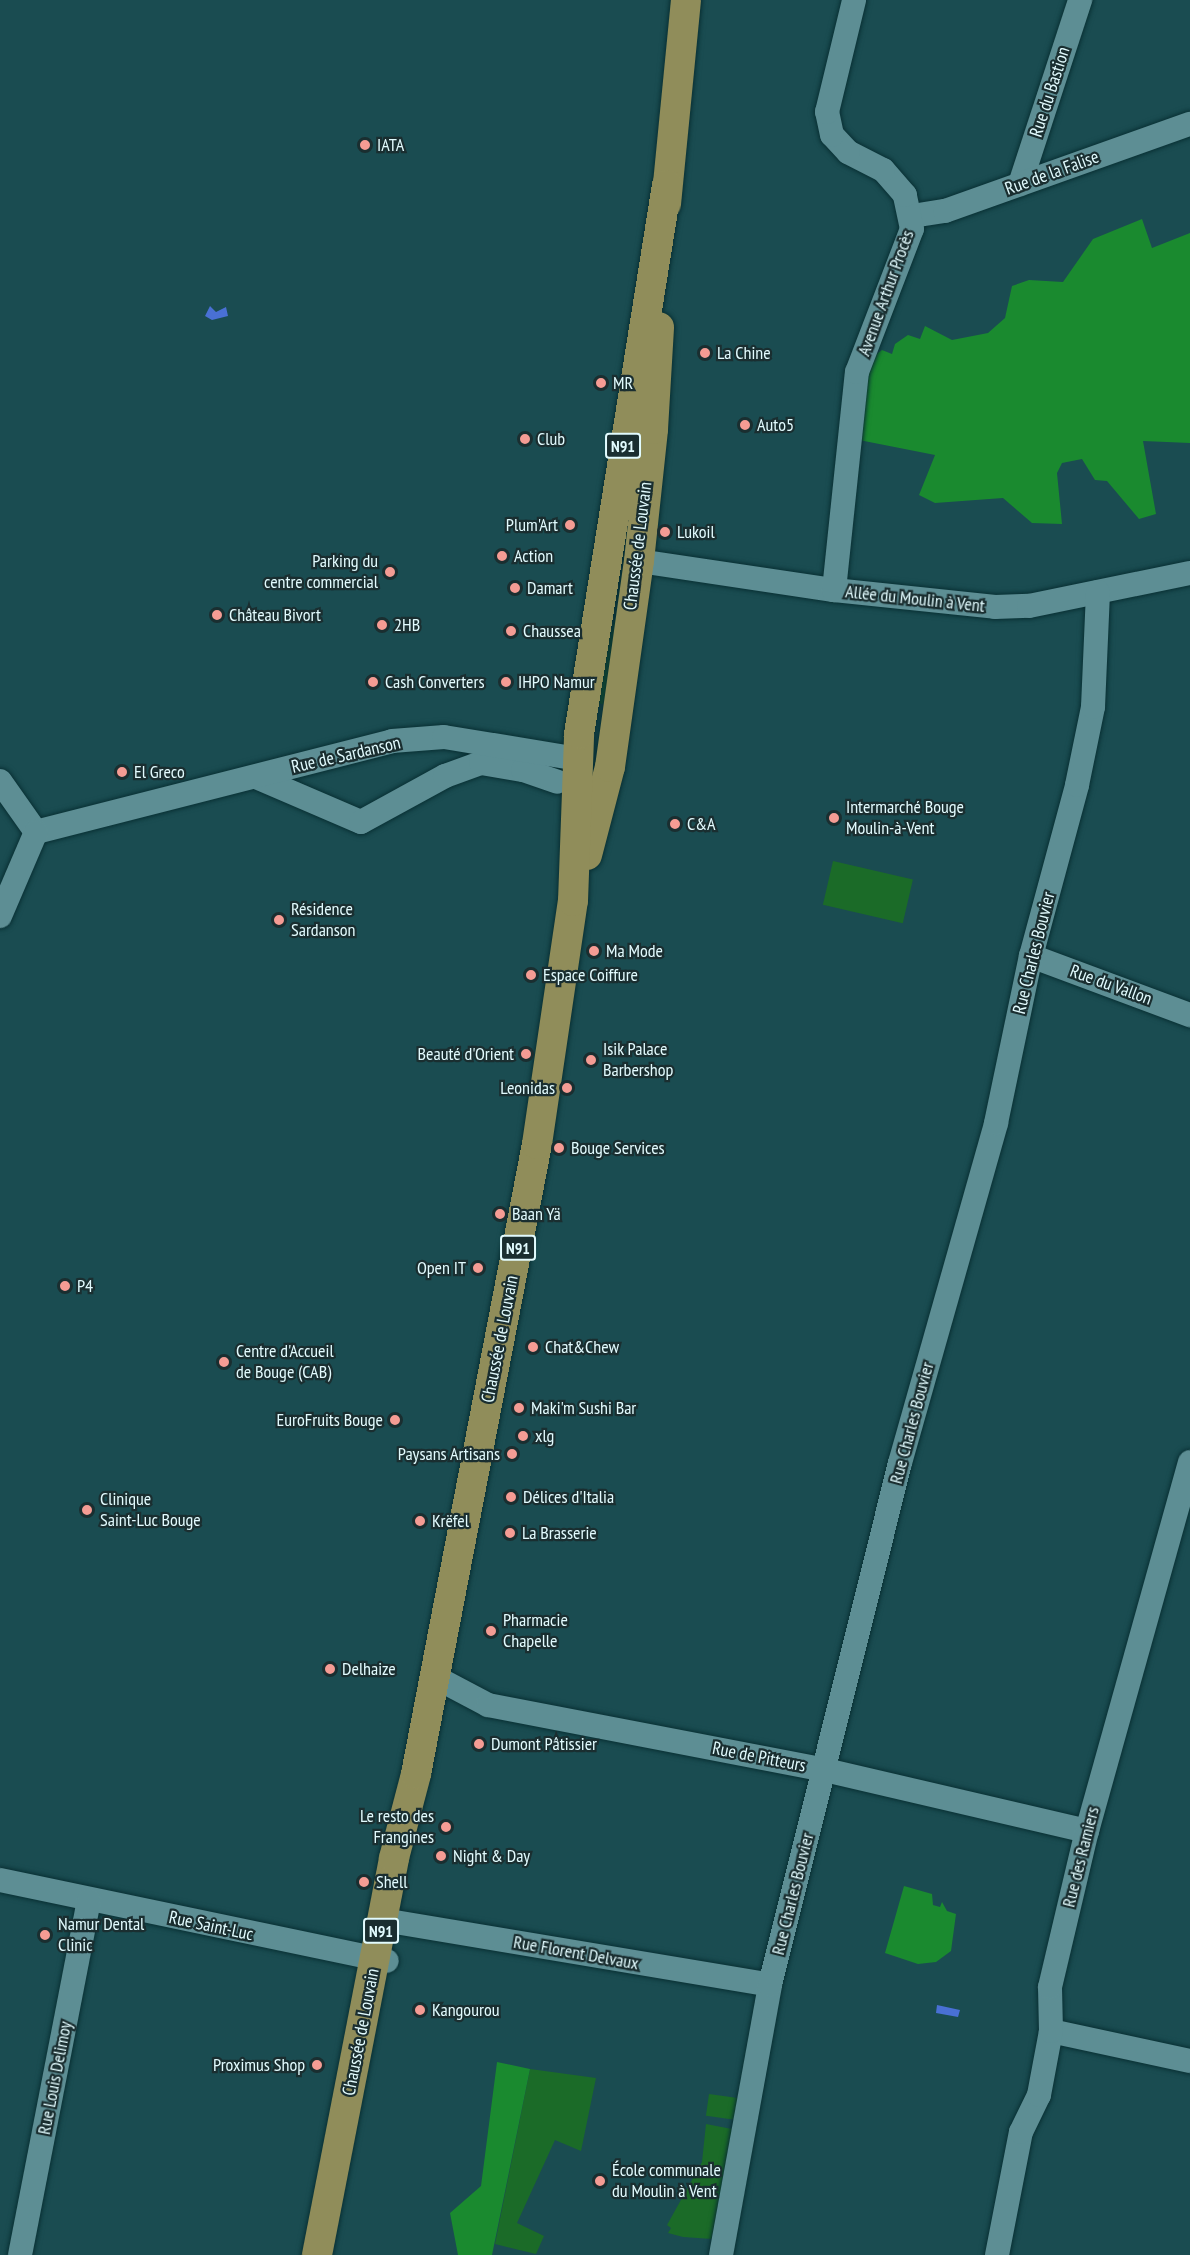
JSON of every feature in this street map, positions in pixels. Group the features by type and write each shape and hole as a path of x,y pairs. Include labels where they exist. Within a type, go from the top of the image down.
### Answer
{"main road":[{"name":"Chaussée de Louvain","path":"317,2255 389,1921 537,1144 573,901 578,759 606,568 634,465 653,429 667,185 686,0"},
{"name":"Chaussée de Louvain","path":"573,901 609,767 639,561 634,465"},
{"path":"606,568 639,561"},
{"path":"578,759 609,767"},
{"name":"Chaussée de Louvain","path":"334,2255 381,1959"}],"street":[{"name":"Avenue Arthur Procès","path":"834,590 857,372 912,229 912,216 905,195 883,171 848,152 832,135 826,112 831,81 854,0"},
{"name":"Rue du Bastion","path":"1020,184 1080,0"},
{"name":"Rue de la Falise","path":"912,216 945,212 1190,124"},
{"name":"Allée du Moulin à Vent","path":"639,561 834,590 995,607 1029,606 1190,573"},
{"name":"Rue Charles Bouvier","path":"721,2255 770,1985 900,1463 996,1123 1031,956 1077,785 1093,707 1098,592"},
{"name":"Rue de Sardanson","path":"36,832 392,741 444,737 578,759"},
{"name":"Rue de Sardanson","path":"256,777 362,822 445,776 481,763 523,770 557,782"},
{"path":"0,782 36,832 0,916"},
{"name":"Rue du Vallon","path":"1031,956 1190,1015"},
{"name":"Rue des Ramiers","path":"997,2255 1021,2132 1034,2111 1051,2031 1050,1986 1087,1832 1190,1462"},
{"name":"Rue de Pitteurs","path":"435,1677 488,1705 825,1770 1087,1832"},
{"name":"Rue Saint-Luc","path":"0,1880 381,1959"},
{"name":"Rue Louis Delimoy","path":"20,2255 89,1900"},
{"name":"Rue Florent Delvaux","path":"389,1921 770,1985"},
{"path":"1051,2031 1190,2061"}],"green space":[{"path":"1142,219 1152,248 1190,233 1190,443 1143,441 1156,514 1139,519 1107,481 1095,480 1082,459 1062,463 1057,473 1062,524 1032,523 1003,498 935,503 919,495 935,455 859,440 871,358 882,350 892,354 895,344 908,335 920,339 925,326 952,340 988,333 1005,318 1012,286 1029,280 1063,282 1093,239"},
{"path":"624,587 607,694 603,704 595,703 603,641 610,637"},
{"path":"833,861 913,879 903,923 823,905"},
{"path":"904,1886 932,1894 933,1905 940,1907 942,1902 947,1911 956,1914 951,1951 936,1962 918,1964 885,1953"},
{"path":"497,2062 530,2069 492,2255 458,2255 450,2213 481,2186"},
{"path":"530,2069 596,2078 581,2151 555,2140 517,2223 544,2236 536,2254 495,2244"},
{"path":"709,2094 738,2098 735,2120 706,2116"},
{"path":"706,2124 732,2129 712,2239 683,2237 668,2233 671,2228 667,2225 702,2162"}],"water":[{"path":"210,306 216,312 226,307 228,316 212,320 205,316"},
{"path":"937,2005 960,2010 958,2017 936,2013"}],"place":[{"name":"IATA","path":"365,145"},
{"name":"La Chine","path":"705,353"},
{"name":"MR","path":"601,383"},
{"name":"Auto5","path":"745,425"},
{"name":"Club","path":"525,439"},
{"name":"Plum'Art","path":"570,525"},
{"name":"Lukoil","path":"665,532"},
{"name":"Action","path":"502,556"},
{"name":"Parking du centre commercial","path":"390,572"},
{"name":"Damart","path":"515,588"},
{"name":"Château Bivort","path":"217,615"},
{"name":"2HB","path":"382,625"},
{"name":"Chaussea","path":"511,631"},
{"name":"Cash Converters","path":"373,682"},
{"name":"IHPO Namur","path":"506,682"},
{"name":"El Greco","path":"122,772"},
{"name":"Intermarché Bouge Moulin-à-Vent","path":"834,818"},
{"name":"C&A","path":"675,824"},
{"name":"Résidence Sardanson","path":"279,920"},
{"name":"Ma Mode","path":"594,951"},
{"name":"Espace Coiffure","path":"531,975"},
{"name":"Beauté d'Orient","path":"526,1054"},
{"name":"Isik Palace Barbershop","path":"591,1060"},
{"name":"Leonidas","path":"567,1088"},
{"name":"Bouge Services","path":"559,1148"},
{"name":"Baan Yä","path":"500,1214"},
{"name":"Open IT","path":"478,1268"},
{"name":"P4","path":"65,1286"},
{"name":"Chat&Chew","path":"533,1347"},
{"name":"Centre d'Accueil de Bouge (CAB)","path":"224,1362"},
{"name":"Maki'm Sushi Bar","path":"519,1408"},
{"name":"EuroFruits Bouge","path":"395,1420"},
{"name":"xlg","path":"523,1436"},
{"name":"Paysans Artisans","path":"512,1454"},
{"name":"Délices d'Italia","path":"511,1497"},
{"name":"Clinique Saint-Luc Bouge","path":"87,1510"},
{"name":"Krëfel","path":"420,1521"},
{"name":"La Brasserie","path":"510,1533"},
{"name":"Pharmacie Chapelle","path":"491,1631"},
{"name":"Delhaize","path":"330,1669"},
{"name":"Dumont Pâtissier","path":"479,1744"},
{"name":"Le resto des Frangines","path":"446,1827"},
{"name":"Night & Day","path":"441,1856"},
{"name":"Shell","path":"364,1882"},
{"name":"Namur Dental Clinic","path":"45,1935"},
{"name":"Kangourou","path":"420,2010"},
{"name":"Proximus Shop","path":"317,2065"},
{"name":"École communale du Moulin à Vent","path":"600,2181"}]}
